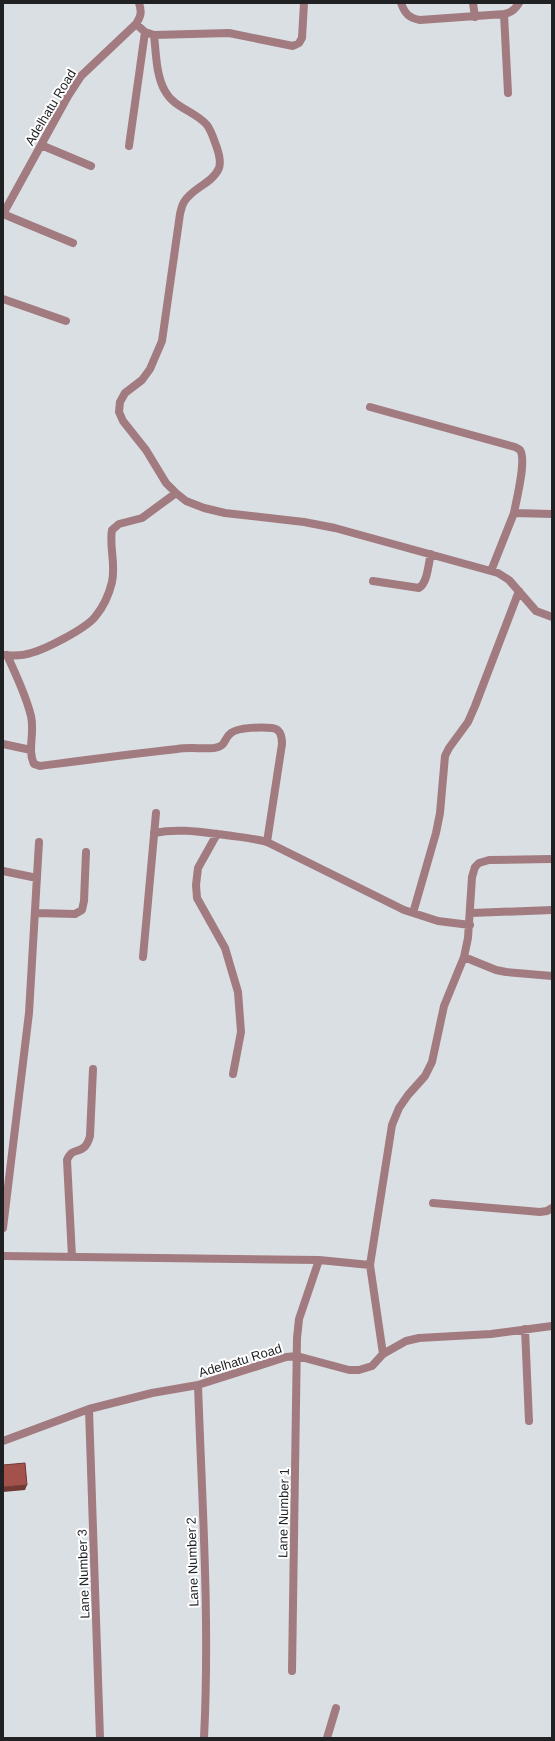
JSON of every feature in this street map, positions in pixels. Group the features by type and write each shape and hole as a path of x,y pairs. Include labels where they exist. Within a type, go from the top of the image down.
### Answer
{"street":[{"path":"139,3 141,9 140,17 136,24 149,33 229,33 293,46 299,43 302,38 304,3"},
{"path":"401,3 405,12 411,18 420,20 475,17 510,13 519,3"},
{"path":"473,3 475,17"},
{"path":"504,14 508,93"},
{"name":"Adelhatu Road","path":"3,214 41,145 82,76 136,24"},
{"path":"129,146 149,33"},
{"path":"149,33 164,91 172,102 201,119 208,126 220,157 219,168 212,177 192,192 183,203 180,214 162,341 146,375 125,393 120,402 119,412 123,421 140,441 166,483 176,494 186,501 204,508 225,513 304,522 335,528 498,573 509,580 536,611 552,617"},
{"path":"41,145 91,166"},
{"path":"3,214 73,243"},
{"path":"3,299 66,321"},
{"path":"370,408 520,449 522,464 514,513 491,571"},
{"path":"5,655 17,656 32,653 75,632 94,618 107,600 113,580 113,554 110,538 112,530 119,524 142,518 176,494"},
{"path":"514,513 552,514"},
{"path":"373,581 418,588 422,586 425,581 431,554"},
{"path":"413,913 436,833 440,813 445,756 468,722 519,590"},
{"path":"5,655 27,701 33,730 31,757 34,764 40,766 178,749 213,748 220,746 225,742 229,734 234,730 243,728 273,728 278,730 282,736 282,744 267,842"},
{"path":"3,744 31,750"},
{"path":"143,957 156,813"},
{"path":"154,833 168,830 179,830 267,842 413,913 438,921 470,925"},
{"path":"217,834 198,868 196,884 197,898 225,948 238,992 241,1032 233,1074"},
{"path":"3,1228 28,1028 40,842"},
{"path":"35,912 75,914 82,910 84,901 86,852"},
{"path":"383,1354 370,1265 392,1125 408,1095 425,1076 432,1062 444,1006 464,957 470,925 472,877 475,867 479,863 488,860 552,859"},
{"path":"3,871 37,878"},
{"path":"471,913 552,910"},
{"path":"464,957 501,971 552,976"},
{"path":"72,1257 67,1160 69,1155 75,1151 83,1149 87,1145 90,1136 93,1069"},
{"path":"433,1203 540,1212 547,1211 552,1208"},
{"path":"3,1256 318,1260 370,1265"},
{"name":"Lane Number 1","path":"292,1671 297,1356 299,1319 318,1260"},
{"name":"Adelhatu Road","path":"3,1441 89,1409 152,1393 198,1385 286,1358 297,1356 349,1370 360,1370 372,1366 383,1354 406,1340 491,1334 552,1326"},
{"path":"525,1329 530,1421"},
{"name":"Lane Number 2","path":"198,1385 207,1686 204,1738"},
{"name":"Lane Number 3","path":"89,1409 100,1738"},
{"path":"327,1738 336,1708"}],"building":[{"path":"25,1463 27,1485 3,1487 3,1465"}]}
